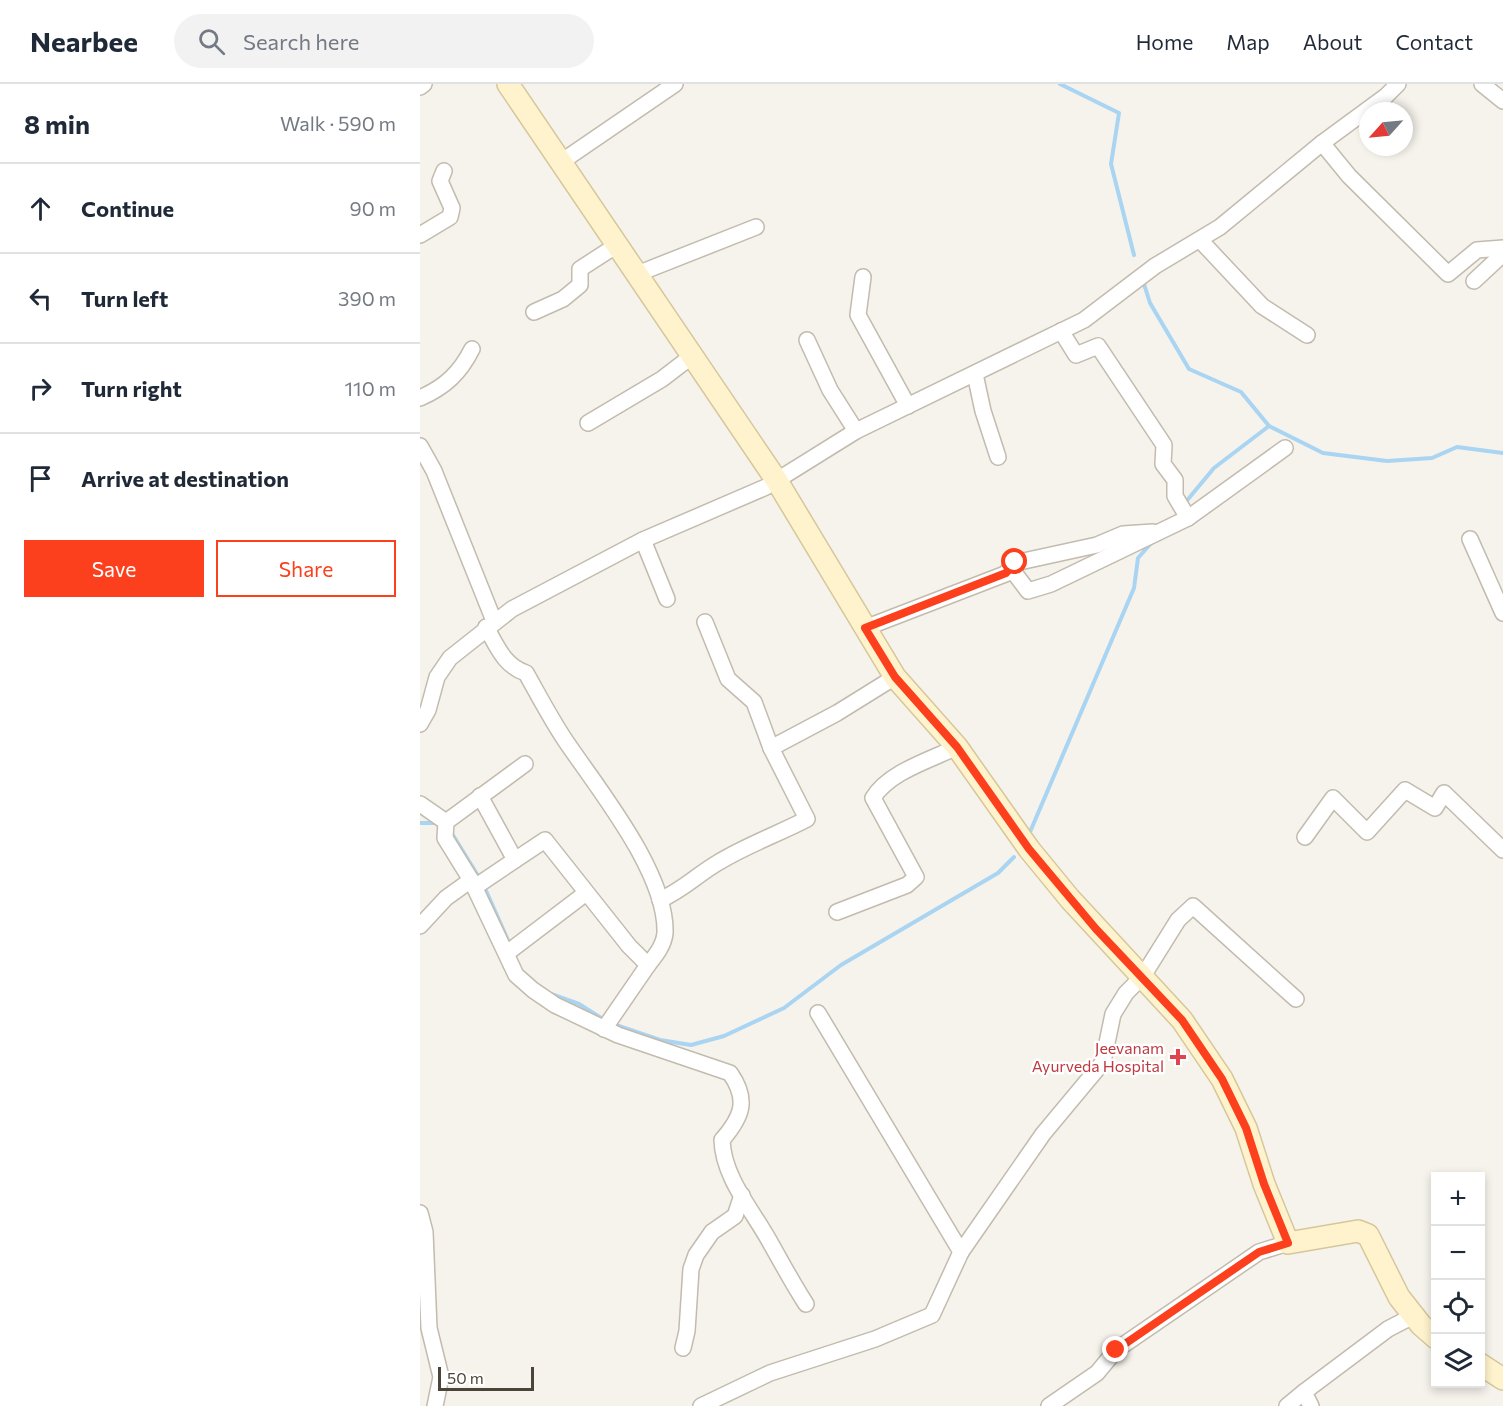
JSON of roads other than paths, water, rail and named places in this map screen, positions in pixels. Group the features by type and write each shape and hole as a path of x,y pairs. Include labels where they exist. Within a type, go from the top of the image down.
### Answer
{"street":[{"path":"420,87 424,84"},
{"path":"508,84 777,481 895,677 957,747 1029,849 1096,929 1143,976 1182,1020 1222,1079 1246,1128 1264,1184 1288,1243"},
{"path":"561,162 675,84"},
{"path":"420,724 428,710 437,677 450,658 490,624 643,540 777,481 856,431 1084,320 1131,283 1229,220 1322,143 1386,96 1398,84"},
{"path":"1482,84 1503,101"},
{"path":"1322,143 1349,176 1449,274 1477,250 1503,248"},
{"path":"420,235 450,217 452,208 441,181 444,171"},
{"path":"637,274 756,227"},
{"path":"1200,240 1262,306 1307,335"},
{"path":"534,312 563,299 580,285 580,269 617,245"},
{"path":"1474,280 1503,254"},
{"path":"863,277 858,315 908,406"},
{"path":"1061,331 1076,355 1098,346 1164,445 1163,464 1175,480 1175,496 1188,518"},
{"path":"807,340 830,390 856,431"},
{"path":"420,398 436,391 452,378 464,365 472,349"},
{"path":"588,423 662,379 692,356"},
{"path":"975,374 983,411 998,457"},
{"path":"420,446 434,471 504,660 516,670 526,673 549,716 627,834 654,881 660,900 665,935 659,951 608,1023"},
{"path":"865,628 1013,571 1028,591 1051,584 1188,518 1285,448"},
{"path":"1006,573 1015,562 1097,545 1123,534 1161,531"},
{"path":"1470,539 1503,613"},
{"path":"643,540 667,599"},
{"path":"660,900 680,891 711,866 734,853 807,819 771,748 754,702 728,679 705,622"},
{"path":"771,748 837,714 895,677"},
{"path":"837,912 907,885 916,878 873,798 879,789 904,772 957,747"},
{"path":"525,764 446,822 445,838 511,951 516,975 555,1005 608,1023 730,1073 738,1084 741,1099 738,1122 722,1140 722,1153 742,1195 806,1304"},
{"path":"1305,837 1333,798 1367,832 1405,790 1435,808 1444,793 1503,850"},
{"path":"480,796 515,860"},
{"path":"420,804 446,822"},
{"path":"420,926 446,898 515,860 545,840 629,946 648,965"},
{"path":"511,951 586,893"},
{"path":"701,1406 770,1373 875,1339 932,1315 961,1252 1011,1185 1043,1134 1103,1062 1113,1014 1126,993 1143,976 1178,920 1193,906 1296,999"},
{"path":"818,1013 961,1252"},
{"path":"683,1348 687,1331 690,1269 696,1255 712,1232 735,1216 742,1195"},
{"path":"420,1213 425,1232 429,1328 441,1377 435,1406"},
{"path":"1049,1406 1097,1374 1116,1350 1259,1252 1288,1243 1358,1231 1368,1235 1399,1297 1413,1316 1432,1334"},
{"path":"1287,1406 1388,1329 1413,1316"},
{"path":"1485,1367 1503,1379"},
{"path":"1304,1392 1311,1406"}],"waterway":[{"path":"1060,84 1119,113 1111,164 1134,255"},
{"path":"1143,281 1150,303 1189,369 1241,392 1269,426"},
{"path":"1184,504 1214,468 1269,426 1323,453 1387,461 1432,458 1457,447 1503,453"},
{"path":"1030,832 1134,588 1138,558 1153,541"},
{"path":"420,823 436,823"},
{"path":"451,832 480,879"},
{"path":"613,1024 660,1040 691,1045 724,1036 784,1008 841,965 998,873 1014,857"},
{"path":"484,886 510,945"},
{"path":"551,994 579,1004 606,1021"}],"place":[{"name":"Jeevanam Ayurveda Hospital","path":"1178,1057"}]}
